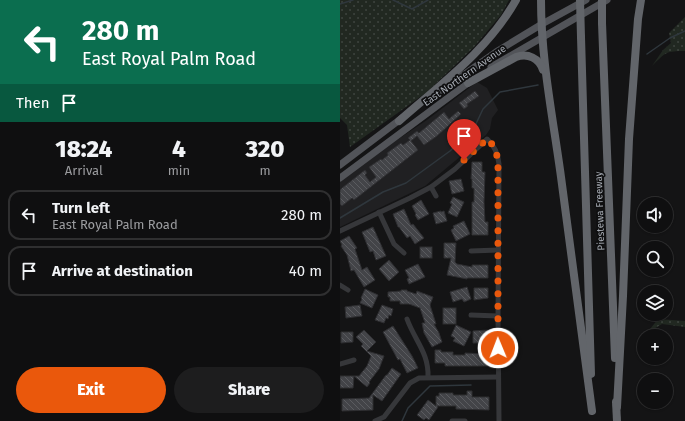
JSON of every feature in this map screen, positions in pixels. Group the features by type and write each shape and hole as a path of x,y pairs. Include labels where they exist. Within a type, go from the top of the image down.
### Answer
{"highway":[{"path":"399,121 479,50 497,29 516,0"},
{"path":"541,0 542,36 548,88 592,412"},
{"name":"Piestewa Freeway","path":"580,0 592,421"},
{"name":"Piestewa Freeway","path":"602,0 617,421"},
{"path":"636,0 638,19"},
{"path":"617,407 629,139 638,19 641,0"},
{"path":"468,83 516,57 526,55 535,58 540,63 548,88"}],"main road":[{"name":"East Northern Avenue","path":"340,165 496,52 542,24 586,0"},
{"name":"East Northern Avenue","path":"340,178 495,64 607,0"}],"street":[{"path":"340,231 431,187 487,139 491,142 496,150 499,164 499,421"},
{"path":"431,187 436,196"},
{"path":"379,212 394,244 404,253"},
{"path":"471,251 498,250"},
{"path":"340,285 348,290"},
{"path":"471,316 498,316"},
{"path":"407,319 410,328 426,358 428,378"},
{"path":"340,364 354,360"},
{"path":"375,421 384,417 410,383 419,378 498,377"},
{"path":"452,421 465,421"}],"shaded area":[{"path":"340,0 509,0 501,15 474,47 427,92 350,147 347,125 340,118"},
{"path":"685,17 685,51 674,51 667,53 652,66 663,50 671,43 669,33"},
{"path":"477,82 487,88 498,110 492,118 490,129 486,135 425,186 340,227 340,182 394,142 427,120"},
{"path":"656,321 685,321 685,327 662,324 654,329 650,329"}],"building":[{"path":"475,91 479,96 467,104 468,106 464,109 459,103"},
{"path":"458,111 461,114 437,136 424,145 417,136 411,141 418,150 354,200 352,198 342,206 340,204 340,190 342,188 365,170 367,173 365,175 370,182 376,177 369,167 381,159 382,160 388,155 387,153 401,143 403,145 410,140 408,138 417,131 419,133 444,112 449,119"},
{"path":"472,162 482,162 482,172 485,172 484,202 485,222 488,222 488,235 472,235 472,202 474,202 474,188 472,188 471,179"},
{"path":"461,179 464,191 452,194 449,181"},
{"path":"453,197 464,202 457,217 448,213"},
{"path":"421,200 429,214 418,220 412,206"},
{"path":"404,209 411,225 413,224 424,238 415,244 410,236 407,238 398,227 393,214"},
{"path":"444,211 447,221 436,224 433,213"},
{"path":"464,221 470,234 456,241 451,230 454,228 453,226"},
{"path":"373,227 386,256 376,260 373,251 370,252 362,232"},
{"path":"349,236 357,248 355,249 362,270 367,267 375,280 364,287 354,270 351,271 347,255 341,246 340,241"},
{"path":"444,243 456,243 455,262 457,264 472,267 472,265 488,265 488,278 467,279 447,275 451,258 444,258"},
{"path":"420,247 432,247 432,258 420,258"},
{"path":"389,260 399,272 389,281 379,269"},
{"path":"418,264 425,277 409,284 407,279 409,278 405,270"},
{"path":"467,287 471,299 464,302 462,299 453,302 450,292"},
{"path":"474,288 488,288 488,298 474,300"},
{"path":"365,289 378,295 372,308 360,303"},
{"path":"407,290 416,294 417,291 433,297 430,305 436,324 434,324 442,342 432,347 424,333 422,323 425,323 420,308 409,304 400,304 400,301 390,301 388,292"},
{"path":"360,305 362,316 346,318 345,307"},
{"path":"382,305 393,309 391,316 389,315 388,319 386,318 384,323 375,320"},
{"path":"443,308 456,308 456,324 443,324"},
{"path":"456,325 471,332 464,346 453,341 455,338 451,336"},
{"path":"393,326 418,368 407,373 383,332"},
{"path":"364,330 376,342 367,351 384,356 379,369 367,387 354,376 359,376 367,366 371,356 361,346 363,344 356,337"},
{"path":"488,330 488,343 473,343 473,331"},
{"path":"341,332 353,332 353,342 341,343"},
{"path":"435,350 441,350 441,352 453,352 453,355 465,355 465,353 487,354 487,366 445,366 445,363 435,363"},
{"path":"392,368 401,374 382,401 373,395 373,410 342,411 342,399 369,398"},
{"path":"340,376 354,376 353,388 340,388"},
{"path":"467,391 472,391 472,397 489,397 489,410 456,409 456,406 437,406 438,407 429,420 426,418 424,420 417,415 428,400 436,406 436,396 439,396 439,393 467,395"}],"waterway":[{"path":"340,4 353,0"},
{"path":"393,0 412,9 428,0"},
{"path":"647,54 670,38 685,31"},
{"path":"340,218 383,192 406,183 450,151 474,128 483,109 500,92 538,85"},
{"path":"402,421 408,408 430,386 471,385"}],"route":[{"path":"464,160 487,139 496,150 499,164 498,348"}]}
